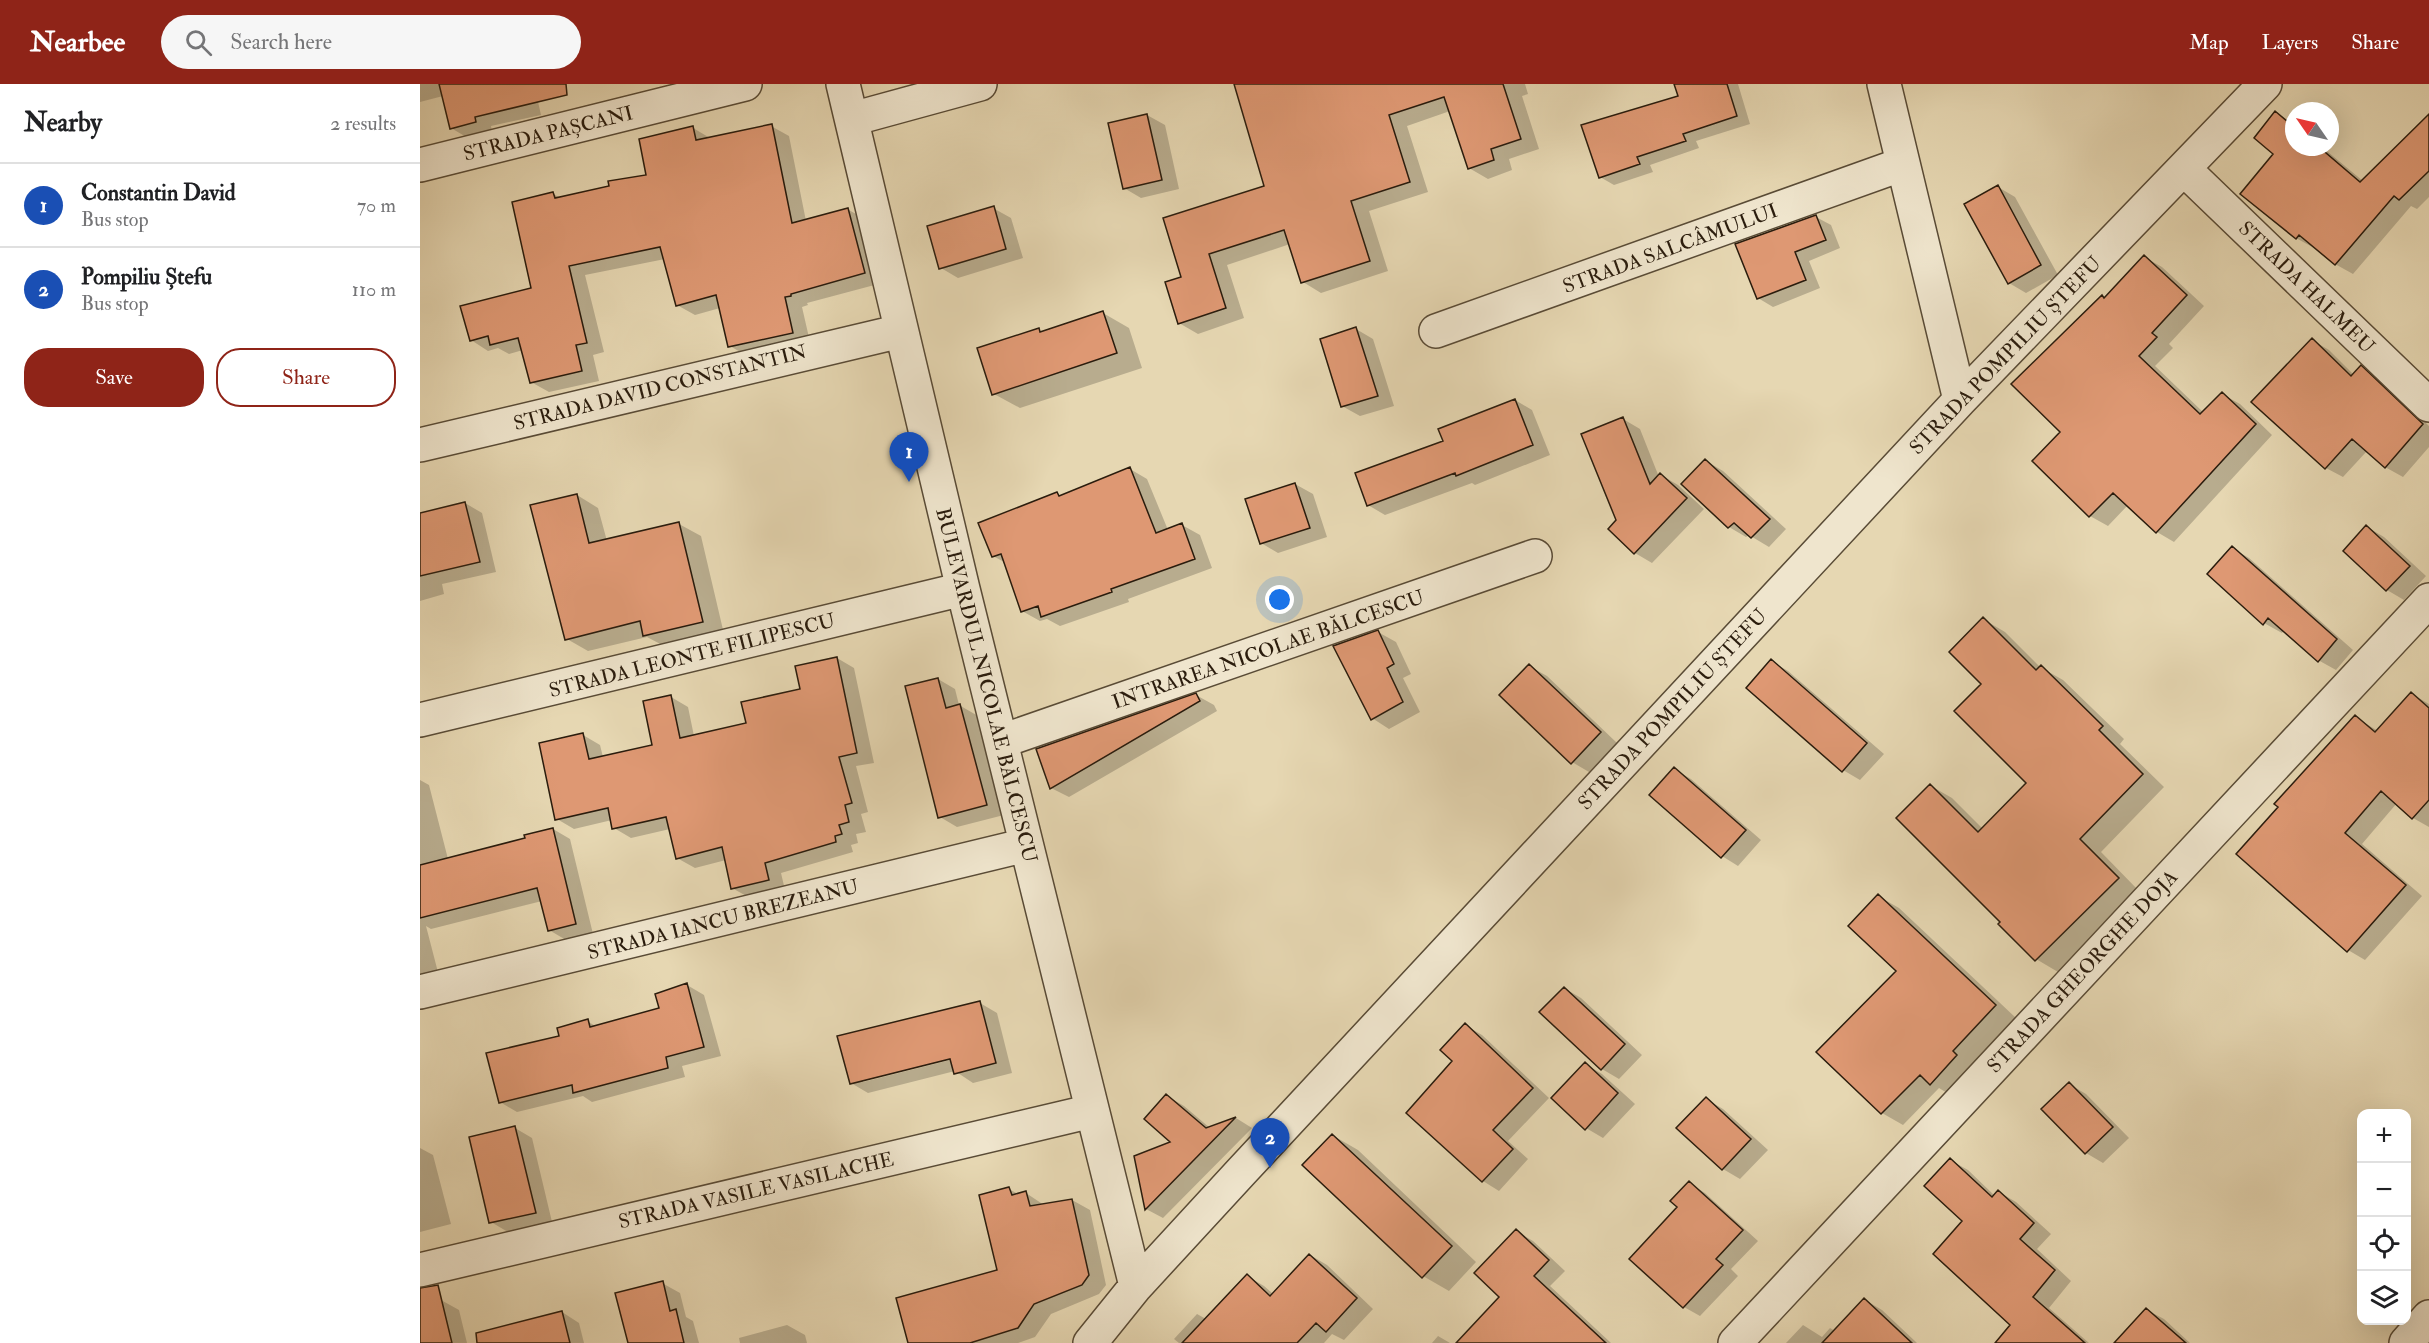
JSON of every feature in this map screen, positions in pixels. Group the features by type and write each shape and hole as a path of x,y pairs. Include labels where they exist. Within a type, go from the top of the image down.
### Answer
{"street":[{"name":"STRADA PAȘCANI","path":"420,165 745,84"},
{"name":"BULEVARDUL NICOLAE BĂLCESCU","path":"843,84 963,589 1136,1286"},
{"path":"852,120 980,84"},
{"path":"1884,84 1960,400"},
{"name":"STRADA POMPILIU ȘTEFU","path":"1090,1343 1136,1286 1960,400 2265,84"},
{"name":"STRADA SALCÂMULUI","path":"1436,331 1903,164"},
{"name":"STRADA HALMEU","path":"2184,169 2429,405"},
{"name":"STRADA DAVID CONSTANTIN","path":"420,445 901,331"},
{"name":"INTRAREA NICOLAE BĂLCESCU","path":"1002,741 1535,556"},
{"name":"STRADA LEONTE FILIPESCU","path":"420,720 963,589"},
{"name":"STRADA GHEORGHE DOJA","path":"1735,1343 2429,600"},
{"name":"STRADA IANCU BREZEANU","path":"420,992 1026,845"},
{"name":"STRADA VASILE VASILACHE","path":"420,1270 1092,1111"},
{"path":"2406,1343 2429,1317"}],"building":[{"path":"439,84 566,84 567,95 475,117 476,122 450,129"},
{"path":"1234,84 1503,84 1521,139 1491,149 1494,160 1468,169 1444,97 1389,115 1410,182 1351,201 1370,261 1301,283 1284,230 1209,254 1226,308 1178,324 1165,282 1181,277 1163,218 1264,186"},
{"path":"1674,84 1727,84 1737,116 1683,134 1686,141 1637,157 1640,164 1599,178 1581,125 1678,96"},
{"path":"2275,111 2285,119 2285,156 2330,156 2360,182 2429,114 2429,171 2399,200 2394,196 2335,265 2299,235 2296,239 2240,194 2273,154 2254,138"},
{"path":"1147,114 1162,180 1123,189 1108,123"},
{"path":"772,124 792,223 848,208 865,273 785,297 793,333 728,347 716,295 676,306 660,247 569,266 587,343 576,345 582,371 530,383 518,338 490,345 488,336 470,341 460,306 531,288 512,202 553,192 555,198 609,186 608,181 646,175 639,139 693,126 696,140"},
{"path":"1998,185 2041,265 2008,284 1964,204"},
{"path":"994,206 1006,249 939,269 927,226"},
{"path":"1816,215 1826,240 1795,252 1806,280 1757,299 1735,244"},
{"path":"2144,255 2187,295 2152,333 2157,337 2139,356 2200,414 2222,392 2256,424 2156,533 2113,493 2089,517 2032,461 2060,432 2011,384 2102,295 2104,298"},
{"path":"1103,311 1117,353 992,395 977,348 1039,328 1040,332"},
{"path":"1356,327 1378,396 1341,407 1320,339"},
{"path":"2312,338 2351,376 2361,365 2423,424 2385,468 2352,439 2325,469 2251,402"},
{"path":"1515,399 1533,445 1456,476 1455,473 1367,506 1355,473 1443,441 1438,429"},
{"path":"1623,417 1650,484 1660,473 1687,498 1634,554 1608,529 1616,520 1581,434"},
{"path":"1705,459 1770,519 1751,538 1734,523 1728,528 1681,484"},
{"path":"1130,467 1156,533 1182,523 1195,559 1041,617 1038,606 1021,612 1001,554 992,557 978,523 1057,492 1059,496"},
{"path":"1295,483 1310,528 1260,544 1245,499"},
{"path":"577,494 589,543 679,522 703,622 643,636 640,621 565,640 530,505"},
{"path":"465,502 480,562 420,576 420,513"},
{"path":"2366,525 2410,566 2386,591 2343,551"},
{"path":"2232,546 2337,639 2318,662 2268,618 2263,625 2207,574"},
{"path":"1983,617 2036,670 2041,665 2103,726 2099,730 2143,774 2080,839 2119,878 2035,961 1998,924 2000,922 1896,818 1930,784 1978,832 2026,783 1954,711 1981,684 1949,652"},
{"path":"1378,630 1394,664 1387,668 1403,702 1371,720 1333,646"},
{"path":"837,657 857,753 839,757 852,803 845,805 849,822 839,825 842,834 835,836 836,842 765,863 769,880 731,889 722,847 676,859 666,817 612,829 608,808 555,820 539,743 583,733 589,759 652,745 643,701 671,695 680,738 746,723 741,702 800,689 795,666"},
{"path":"1771,659 1867,743 1842,772 1746,688"},
{"path":"1529,664 1601,732 1571,764 1499,695"},
{"path":"938,678 946,708 960,704 987,805 938,818 905,686"},
{"path":"2411,692 2429,708 2429,800 2412,819 2381,791 2345,833 2406,885 2347,952 2236,854 2278,807 2274,804 2355,715 2375,732"},
{"path":"1196,693 1200,701 1050,789 1036,749"},
{"path":"1674,767 1746,830 1721,858 1649,795"},
{"path":"553,828 576,924 548,931 537,888 420,918 420,865 525,838 524,835"},
{"path":"1878,894 1996,1005 1953,1051 1957,1055 1930,1085 1920,1075 1881,1114 1816,1052 1896,971 1848,926"},
{"path":"687,983 704,1047 666,1057 668,1068 573,1093 572,1085 499,1103 486,1053 559,1036 557,1028 588,1019 590,1027 659,1008 655,994"},
{"path":"1564,987 1625,1044 1601,1070 1539,1012"},
{"path":"980,1001 996,1063 954,1074 950,1059 850,1084 837,1036"},
{"path":"1465,1023 1533,1088 1493,1130 1513,1149 1482,1182 1406,1113 1452,1061 1440,1050"},
{"path":"1585,1062 1618,1093 1585,1130 1551,1098"},
{"path":"2069,1082 2113,1127 2085,1154 2041,1109"},
{"path":"1166,1094 1206,1128 1236,1117 1145,1210 1134,1156 1170,1142 1144,1119"},
{"path":"1706,1097 1751,1139 1722,1170 1676,1128"},
{"path":"515,1126 536,1213 489,1223 469,1137"},
{"path":"1332,1134 1452,1246 1422,1278 1302,1165"},
{"path":"1950,1158 1992,1197 1998,1190 2034,1223 2020,1239 2055,1270 2033,1297 2085,1343 1995,1343 2010,1325 1933,1254 1962,1221 1924,1186"},
{"path":"1689,1181 1743,1230 1716,1259 1723,1265 1683,1308 1629,1259 1677,1207 1670,1201"},
{"path":"1009,1187 1012,1195 1026,1191 1030,1206 1072,1199 1089,1275 1082,1285 1034,1304 1018,1328 970,1343 908,1343 896,1298 997,1270 979,1195"},
{"path":"1516,1229 1549,1260 1534,1276 1606,1343 1456,1343 1499,1297 1474,1273"},
{"path":"1309,1254 1357,1298 1326,1332 1316,1323 1297,1343 1182,1343 1247,1274 1270,1296"},
{"path":"663,1281 670,1311 676,1309 684,1343 628,1343 615,1293"},
{"path":"438,1285 452,1343 420,1343 420,1288"},
{"path":"1864,1298 1912,1343 1822,1343"},
{"path":"2146,1308 2186,1343 2114,1343"},
{"path":"562,1311 570,1343 477,1343 476,1333"}],"place":[{"name":"Constantin David","path":"909,482"},
{"name":"Pompiliu Ștefu","path":"1270,1168"}]}
